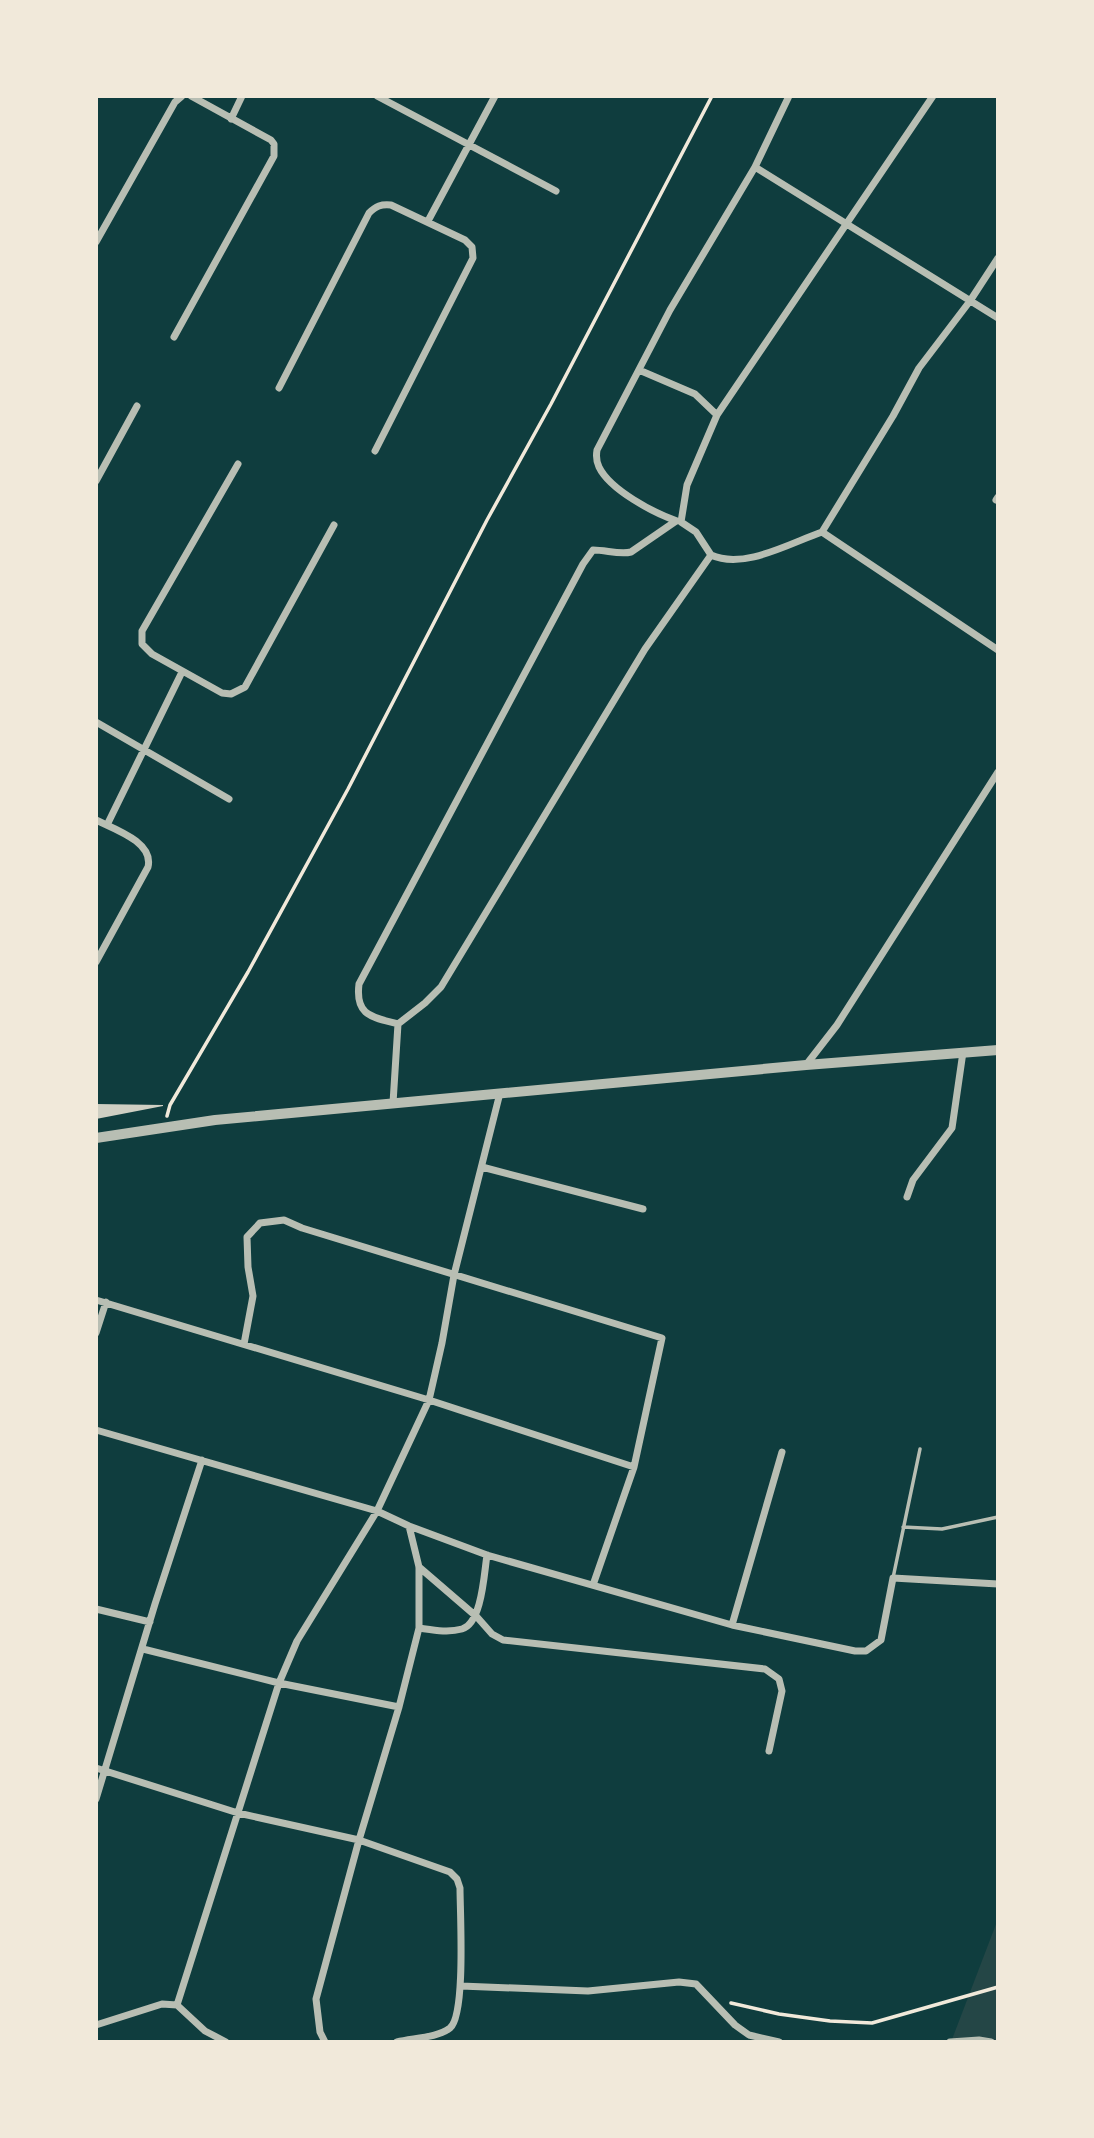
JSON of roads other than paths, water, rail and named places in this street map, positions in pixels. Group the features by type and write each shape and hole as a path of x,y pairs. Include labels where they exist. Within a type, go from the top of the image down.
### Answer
{"street":[{"path":"96,242 175,102 182,96"},
{"path":"174,337 274,156 274,144 271,140 191,96"},
{"path":"231,119 242,96"},
{"path":"377,96 556,191"},
{"path":"428,221 495,96"},
{"path":"789,96 755,167 670,310 597,450 599,468 610,482 658,514 679,521 696,532 712,555 722,560 755,557 822,532 919,368 970,301 998,258"},
{"path":"398,1024 370,1016 362,1008 358,997 359,984 583,564 593,550 624,554 631,552 679,521 687,485 717,415 933,96"},
{"path":"755,167 998,318"},
{"path":"279,388 369,213 376,206 390,205 428,221 470,244 473,258 375,451"},
{"path":"639,370 695,394 717,415"},
{"path":"96,481 137,406"},
{"path":"238,464 142,631 142,644 146,649 182,672 222,693 231,694 245,687 334,525"},
{"path":"822,532 998,650"},
{"path":"393,1103 398,1024 441,987 645,649 712,555"},
{"path":"107,825 182,672"},
{"path":"96,722 229,799"},
{"path":"806,1065 837,1025 998,772"},
{"path":"96,820 138,843 150,860 96,962"},
{"path":"96,1138 215,1120 806,1065 998,1050"},
{"path":"907,1197 913,1180 952,1128 962,1052"},
{"path":"177,2005 279,1683 297,1642 377,1511 429,1400 454,1275 500,1093"},
{"path":"482,1167 643,1209"},
{"path":"244,1344 253,1296 247,1237 260,1223 284,1220 302,1228 662,1338 634,1467 593,1585"},
{"path":"96,1300 429,1400 634,1467"},
{"path":"96,1333 106,1302"},
{"path":"96,1430 377,1511 487,1555 732,1625 855,1651 866,1651 881,1640 894,1578 998,1584"},
{"path":"732,1625 782,1452"},
{"path":"96,1799 202,1460"},
{"path":"325,2042 320,2032 316,1999 419,1628 419,1567 409,1526"},
{"path":"419,1628 445,1631 465,1629 477,1618 487,1555"},
{"path":"419,1567 492,1634 503,1640 765,1669 779,1679 782,1691 769,1751"},
{"path":"96,1609 150,1622"},
{"path":"143,1649 279,1683 399,1707"},
{"path":"96,1768 239,1813 359,1840 442,1868 457,1879 460,1888 460,1986 455,2022 441,2032 397,2042"},
{"path":"460,1986 588,1991 679,1982 696,1984 735,2025 749,2035 779,2042"},
{"path":"96,2025 162,2004 177,2005 205,2031 226,2042"},
{"path":"950,2042 991,2042"}],"lane":[{"path":"894,1578 902,1527 920,1449"},
{"path":"902,1527 942,1529 998,1517"}]}
